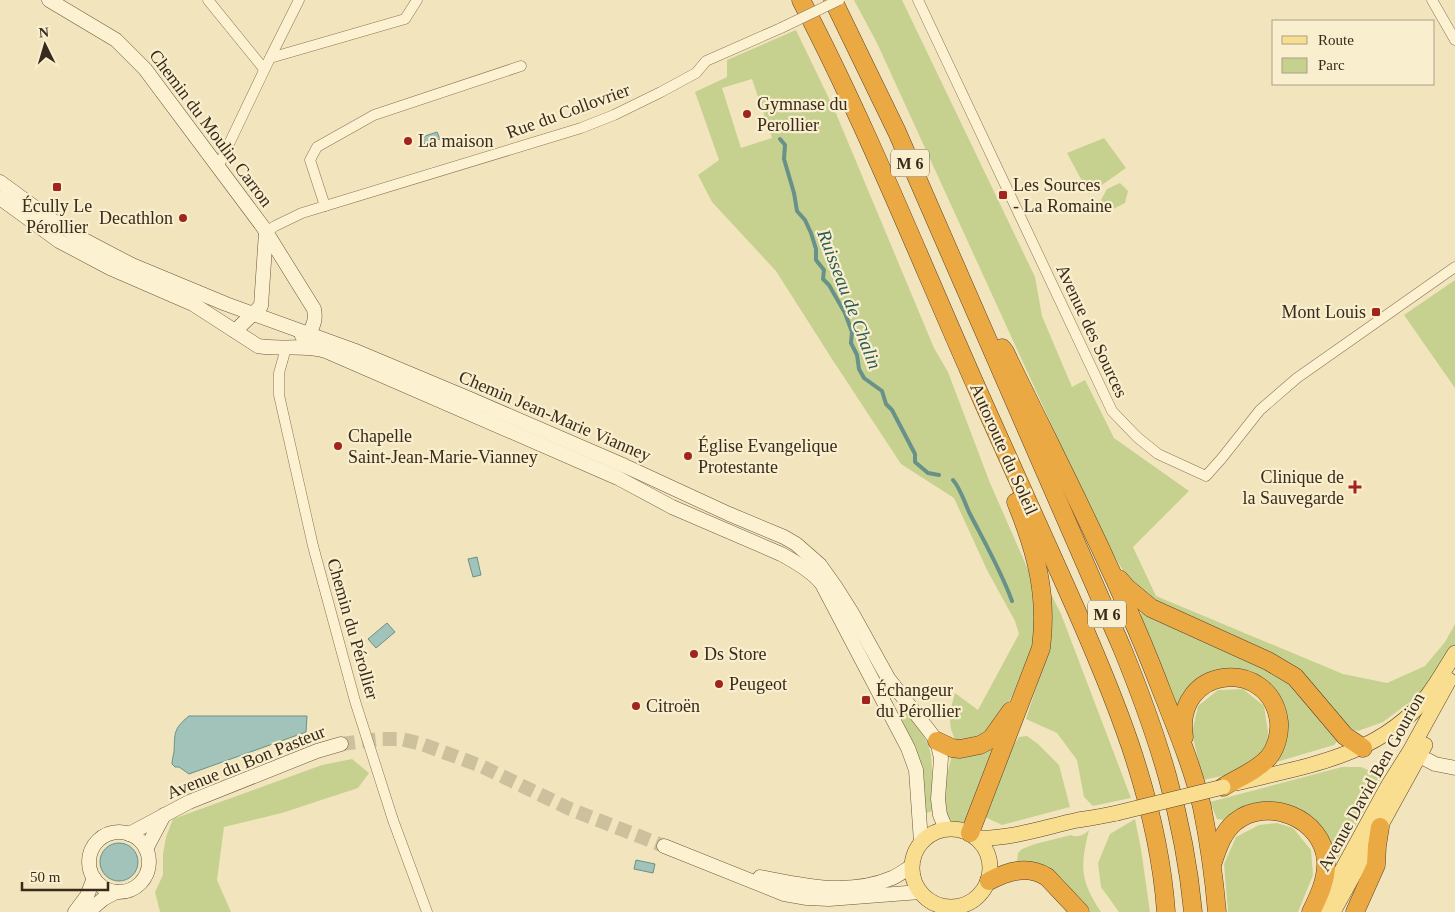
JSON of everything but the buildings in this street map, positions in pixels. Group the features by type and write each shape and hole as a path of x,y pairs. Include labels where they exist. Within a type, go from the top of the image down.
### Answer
{"highway":[{"name":"Autoroute du Soleil","path":"801,0 838,74 892,192 1098,658 1140,776 1154,830 1165,892 1166,912"},
{"name":"Autoroute du Soleil","path":"833,0 897,132 1143,699 1167,773 1180,822 1188,863 1194,912"},
{"path":"982,328 1005,352 1110,569 1147,652 1186,755 1201,806 1212,862 1217,912"},
{"path":"958,344 972,394 1020,513 1039,570 1043,600 1041,648 974,836"},
{"path":"1110,569 1127,588 1151,608 1268,660 1287,671 1295,677 1345,736 1363,748"},
{"path":"1186,755 1182,718 1189,700 1199,688 1218,679 1233,677 1250,681 1264,691 1271,698 1277,713 1279,727 1276,743 1272,751 1259,766 1223,787"},
{"path":"937,741 952,748 960,749 980,745 991,739 1025,690"},
{"path":"1212,862 1225,833 1241,818 1262,811 1277,811 1302,820 1315,833 1325,853 1325,879 1311,912"},
{"path":"1355,912 1376,865 1380,826"},
{"path":"989,881 1012,871 1021,869 1032,870 1047,877 1079,911"}],"main road":[{"path":"974,836 984,847 989,857 991,869 989,881 974,900 950,910 934,907 920,892 915,882 912,866 913,857 921,842 930,835 946,829 959,829 974,836 989,839 1034,831 1117,813 1336,759 1363,748 1407,718 1428,695 1455,653"},
{"name":"Avenue David Ben Gourion","path":"1333,912 1380,826 1455,669"},
{"name":"Avenue David Ben Gourion","path":"1319,912 1388,786 1415,754 1455,688"}],"street":[{"name":"Chemin du Moulin Carron","path":"49,0 116,40 145,69 266,232 314,309 316,318 309,334"},
{"path":"208,0 264,69"},
{"path":"218,167 299,0"},
{"path":"270,58 405,20 417,0"},
{"name":"Rue du Collovrier","path":"266,232 302,213 581,128 614,115 696,73 706,62 840,0"},
{"name":"Avenue des Sources","path":"918,0 1112,411 1137,437 1158,454 1206,476 1260,410 1297,378 1455,268"},
{"path":"1432,0 1455,40"},
{"path":"324,206 310,160 318,147 374,115 521,66"},
{"name":"Chemin Jean-Marie Vianney","path":"0,182 5,197 60,240 110,268 193,304 258,346 308,348 326,351 618,478 672,507 781,554 817,577 908,748 916,770 921,842"},
{"name":"Chemin Jean-Marie Vianney","path":"5,197 52,220 86,241 132,265 254,314 353,350 531,425 796,544 820,566 852,612 888,678 937,741 941,758 938,799 940,815 946,829"},
{"path":"235,332 261,306 266,232"},
{"path":"286,348 300,336 309,334"},
{"name":"Chemin du Pérollier","path":"286,348 279,373 279,395 313,546 355,700 392,820 427,912"},
{"path":"701,519 706,515 721,518 729,514"},
{"name":"Avenue du Bon Pasteur","path":"94,878 90,870 89,860 91,851 96,843 109,834 123,832 129,834 189,802 317,751 340,744"},
{"path":"1415,754 1435,764 1455,768"},
{"name":"Avenue du Bon Pasteur","path":"88,912 103,899 116,892 130,890 142,880 149,865 146,849 165,815"},
{"path":"129,834 136,838 146,849"},
{"path":"664,846 784,894 829,899 920,892"},
{"path":"725,870 792,884 826,888 871,884 892,878 912,866"},
{"path":"75,912 87,896 94,878 100,885 116,892"}],"green space":[{"path":"854,0 902,0 1035,277 1042,316 1072,387 1085,380 1114,438 1189,491 1133,547 1156,596 1343,674 1387,683 1425,666 1445,642 1455,624 1455,645 1423,696 1407,704 1383,722 1358,731 1344,727 1320,699 1145,596 1125,574 1101,533 877,43"},
{"path":"796,30 835,111 934,348 948,372 990,483 1030,574 1034,606 1035,642 1023,676 996,726 987,735 958,743 950,725 955,693 978,710 1019,634 1015,621 987,570 954,498 901,464 776,271 712,202 698,175 719,160 695,92 727,77 727,60","holes":["752,79 772,138 741,148 722,88"]},
{"path":"1104,138 1126,168 1089,194 1067,153"},
{"path":"1120,183 1128,191 1125,203 1109,211 1101,200 1107,189"},
{"path":"1455,280 1455,388 1404,315"},
{"path":"1049,590 1061,614 1131,798 1093,806 1084,797 1077,760 1057,733 1026,719 1039,679 1050,624"},
{"path":"1141,612 1147,612 1285,677 1340,738 1334,745 1273,763 1280,699 1257,676 1231,671 1186,694 1176,709 1141,617"},
{"path":"1243,689 1264,706 1268,732 1267,749 1251,762 1231,774 1203,780 1192,733 1198,706 1218,690"},
{"path":"904,710 921,731 930,749 933,811 926,813 899,720"},
{"path":"1027,736 1059,765 1070,807 1002,825 985,817 1013,746 1019,737"},
{"path":"997,743 966,822 950,822 943,806 945,783 952,755"},
{"path":"352,759 369,773 358,788 282,813 224,827 217,880 231,912 160,912 155,892 163,875 163,854 166,837 173,819 322,765"},
{"path":"1342,767 1361,767 1382,776 1334,866 1328,845 1258,806 1235,811 1225,820 1217,819 1210,802"},
{"path":"1135,819 1150,912 1119,912 1101,887 1098,863 1110,834"},
{"path":"1277,823 1293,828 1311,850 1313,875 1298,912 1228,912 1224,864 1236,837 1259,825"},
{"path":"1089,830 1084,854 1084,873 1089,891 1101,912 1090,912 1078,899 1028,862 1017,861 1018,853 1022,849 1071,835 1081,836"}],"water":[{"path":"437,132 440,139 424,144 422,137"},
{"path":"477,557 481,575 473,577 468,559"},
{"path":"387,623 395,632 376,648 368,639"},
{"path":"189,716 307,716 306,732 189,774 172,764 177,728"},
{"path":"119,843 126,844 132,849 137,855 137,869 132,875 126,880 119,881 112,880 106,875 101,869 100,862 101,855 106,849 112,844"},
{"path":"636,860 655,864 653,873 634,869"}],"waterway":[{"name":"Ruisseau de Chalin","path":"780,139 785,145 784,159 797,211 805,220 811,233 816,249 816,260 824,270 823,279 829,285 845,313 852,332 851,343 857,355 859,369 864,378 882,391 886,404 892,410 915,454 915,462 928,473 939,475"},
{"name":"Ruisseau de Chalin","path":"953,480 998,568 1012,601"}],"tunnel":[{"path":"341,744 380,739 401,739 422,744 481,766 570,809 664,846"}],"place":[{"name":"Gymnase du Perollier","path":"747,114"},
{"name":"La maison","path":"408,141"},
{"name":"Écully Le Pérollier","path":"57,187"},
{"name":"Les Sources - La Romaine","path":"1003,195"},
{"name":"Decathlon","path":"183,218"},
{"name":"Mont Louis","path":"1376,312"},
{"name":"Chapelle Saint-Jean-Marie-Vianney","path":"338,446"},
{"name":"Église Evangelique Protestante","path":"688,456"},
{"name":"Clinique de la Sauvegarde","path":"1355,487"},
{"name":"Ds Store","path":"694,654"},
{"name":"Peugeot","path":"719,684"},
{"name":"Échangeur du Pérollier","path":"866,700"},
{"name":"Citroën","path":"636,706"}]}
